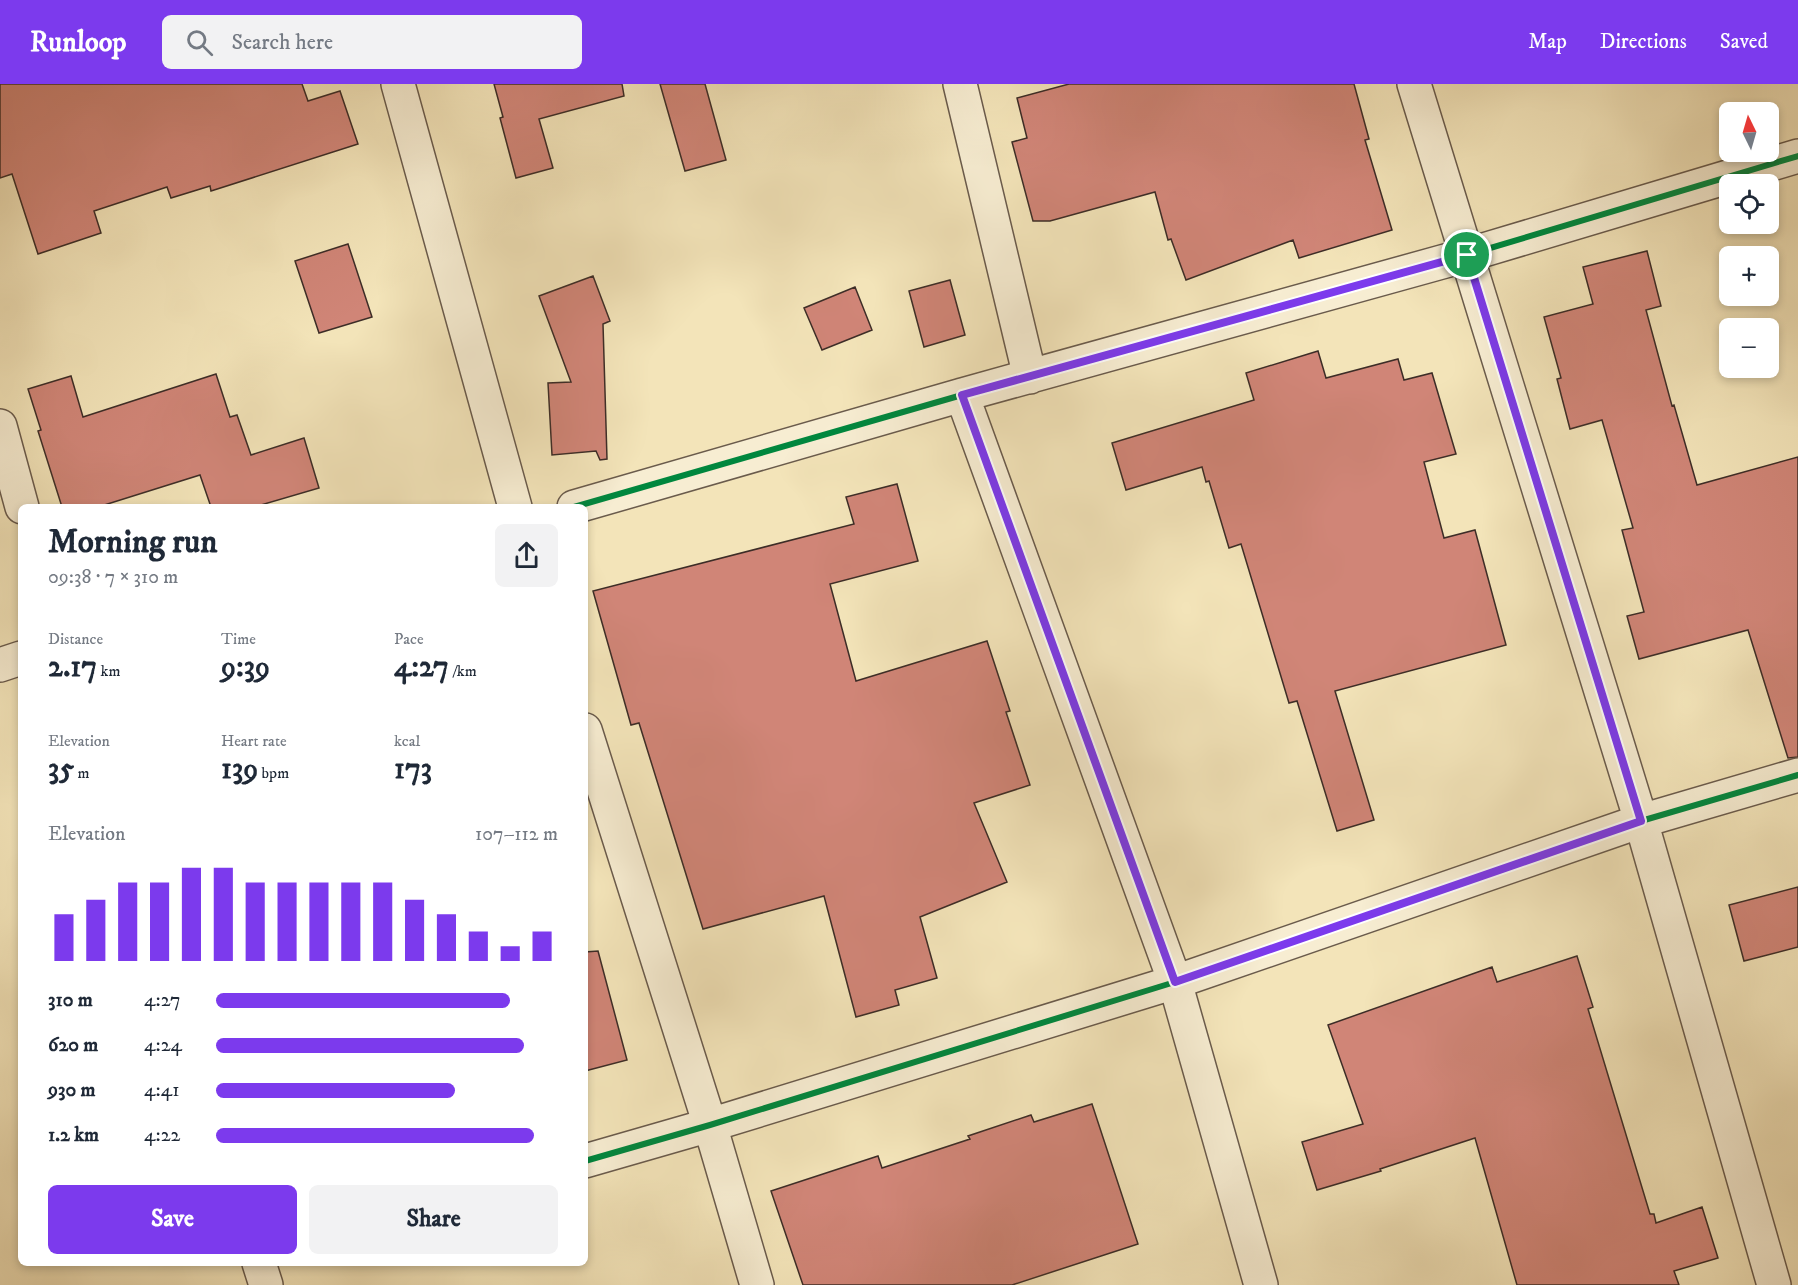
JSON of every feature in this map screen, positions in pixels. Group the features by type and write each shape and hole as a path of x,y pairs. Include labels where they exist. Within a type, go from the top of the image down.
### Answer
{"street":[{"path":"398,84 514,504"},
{"path":"960,84 1030,377"},
{"path":"1414,84 1641,821 1774,1285"},
{"path":"584,504 962,395 1467,255 1798,156"},
{"path":"962,395 1175,982 1261,1285"},
{"path":"0,426 21,504"},
{"path":"0,665 18,659"},
{"path":"588,739 710,1125 757,1285"},
{"path":"588,1160 710,1125 1175,982 1641,821 1798,775"},
{"path":"260,1266 266,1285"}],"building":[{"path":"0,84 302,84 308,101 340,91 358,144 211,191 210,186 171,198 167,187 94,211 101,233 38,254 12,174 0,178"},
{"path":"494,84 622,84 624,96 539,119 553,168 516,178 500,118 503,117"},
{"path":"660,84 705,84 726,160 685,171"},
{"path":"1069,84 1354,84 1369,139 1365,140 1392,230 1299,258 1293,240 1186,280 1171,239 1168,240 1155,192 1050,221 1033,221 1012,142 1027,138 1017,98"},
{"path":"348,244 372,317 319,333 295,261"},
{"path":"1647,251 1661,306 1646,310 1672,406 1674,405 1697,485 1798,457 1798,757 1788,758 1748,630 1639,659 1627,616 1644,612 1622,530 1633,528 1602,420 1570,429 1557,379 1561,378 1544,317 1593,304 1583,267"},
{"path":"593,276 610,321 603,324 607,459 600,460 596,451 552,455 548,383 571,382 539,296"},
{"path":"950,280 965,335 924,347 909,291"},
{"path":"855,287 872,330 822,350 804,308"},
{"path":"1318,351 1326,378 1398,359 1404,380 1432,373 1456,454 1424,462 1444,538 1475,530 1506,645 1335,691 1374,820 1337,831 1297,701 1289,703 1241,544 1229,548 1209,481 1206,482 1202,467 1126,490 1112,443 1254,400 1246,373"},
{"path":"216,374 230,417 237,415 251,455 304,438 319,488 264,504 210,504 200,475 108,504 61,504 38,431 41,430 28,389 71,376 83,417"},
{"path":"897,484 918,561 830,584 856,681 987,641 1010,711 1006,712 1030,785 974,803 1007,882 920,917 937,978 895,990 899,1005 856,1017 824,896 703,929 639,723 631,725 593,591 854,524 846,497"},
{"path":"1798,887 1798,947 1744,961 1729,905"},
{"path":"598,951 627,1060 588,1070 588,952"},
{"path":"1577,956 1593,1007 1588,1009 1650,1214 1654,1214 1656,1223 1702,1207 1718,1258 1674,1271 1679,1285 1517,1285 1475,1138 1380,1169 1381,1171 1317,1190 1302,1142 1363,1124 1328,1025 1492,967 1497,982"},
{"path":"1092,1104 1138,1244 1012,1285 803,1285 771,1191 878,1156 882,1168 970,1139 968,1136 1031,1115 1034,1122"}],"cycle path":[{"path":"584,504 962,395 1467,255 1798,156"},
{"path":"588,1160 710,1125 1175,982 1641,821 1798,775"}],"route":[{"path":"1467,255 1641,821 1175,982 962,395 1467,255"}]}
